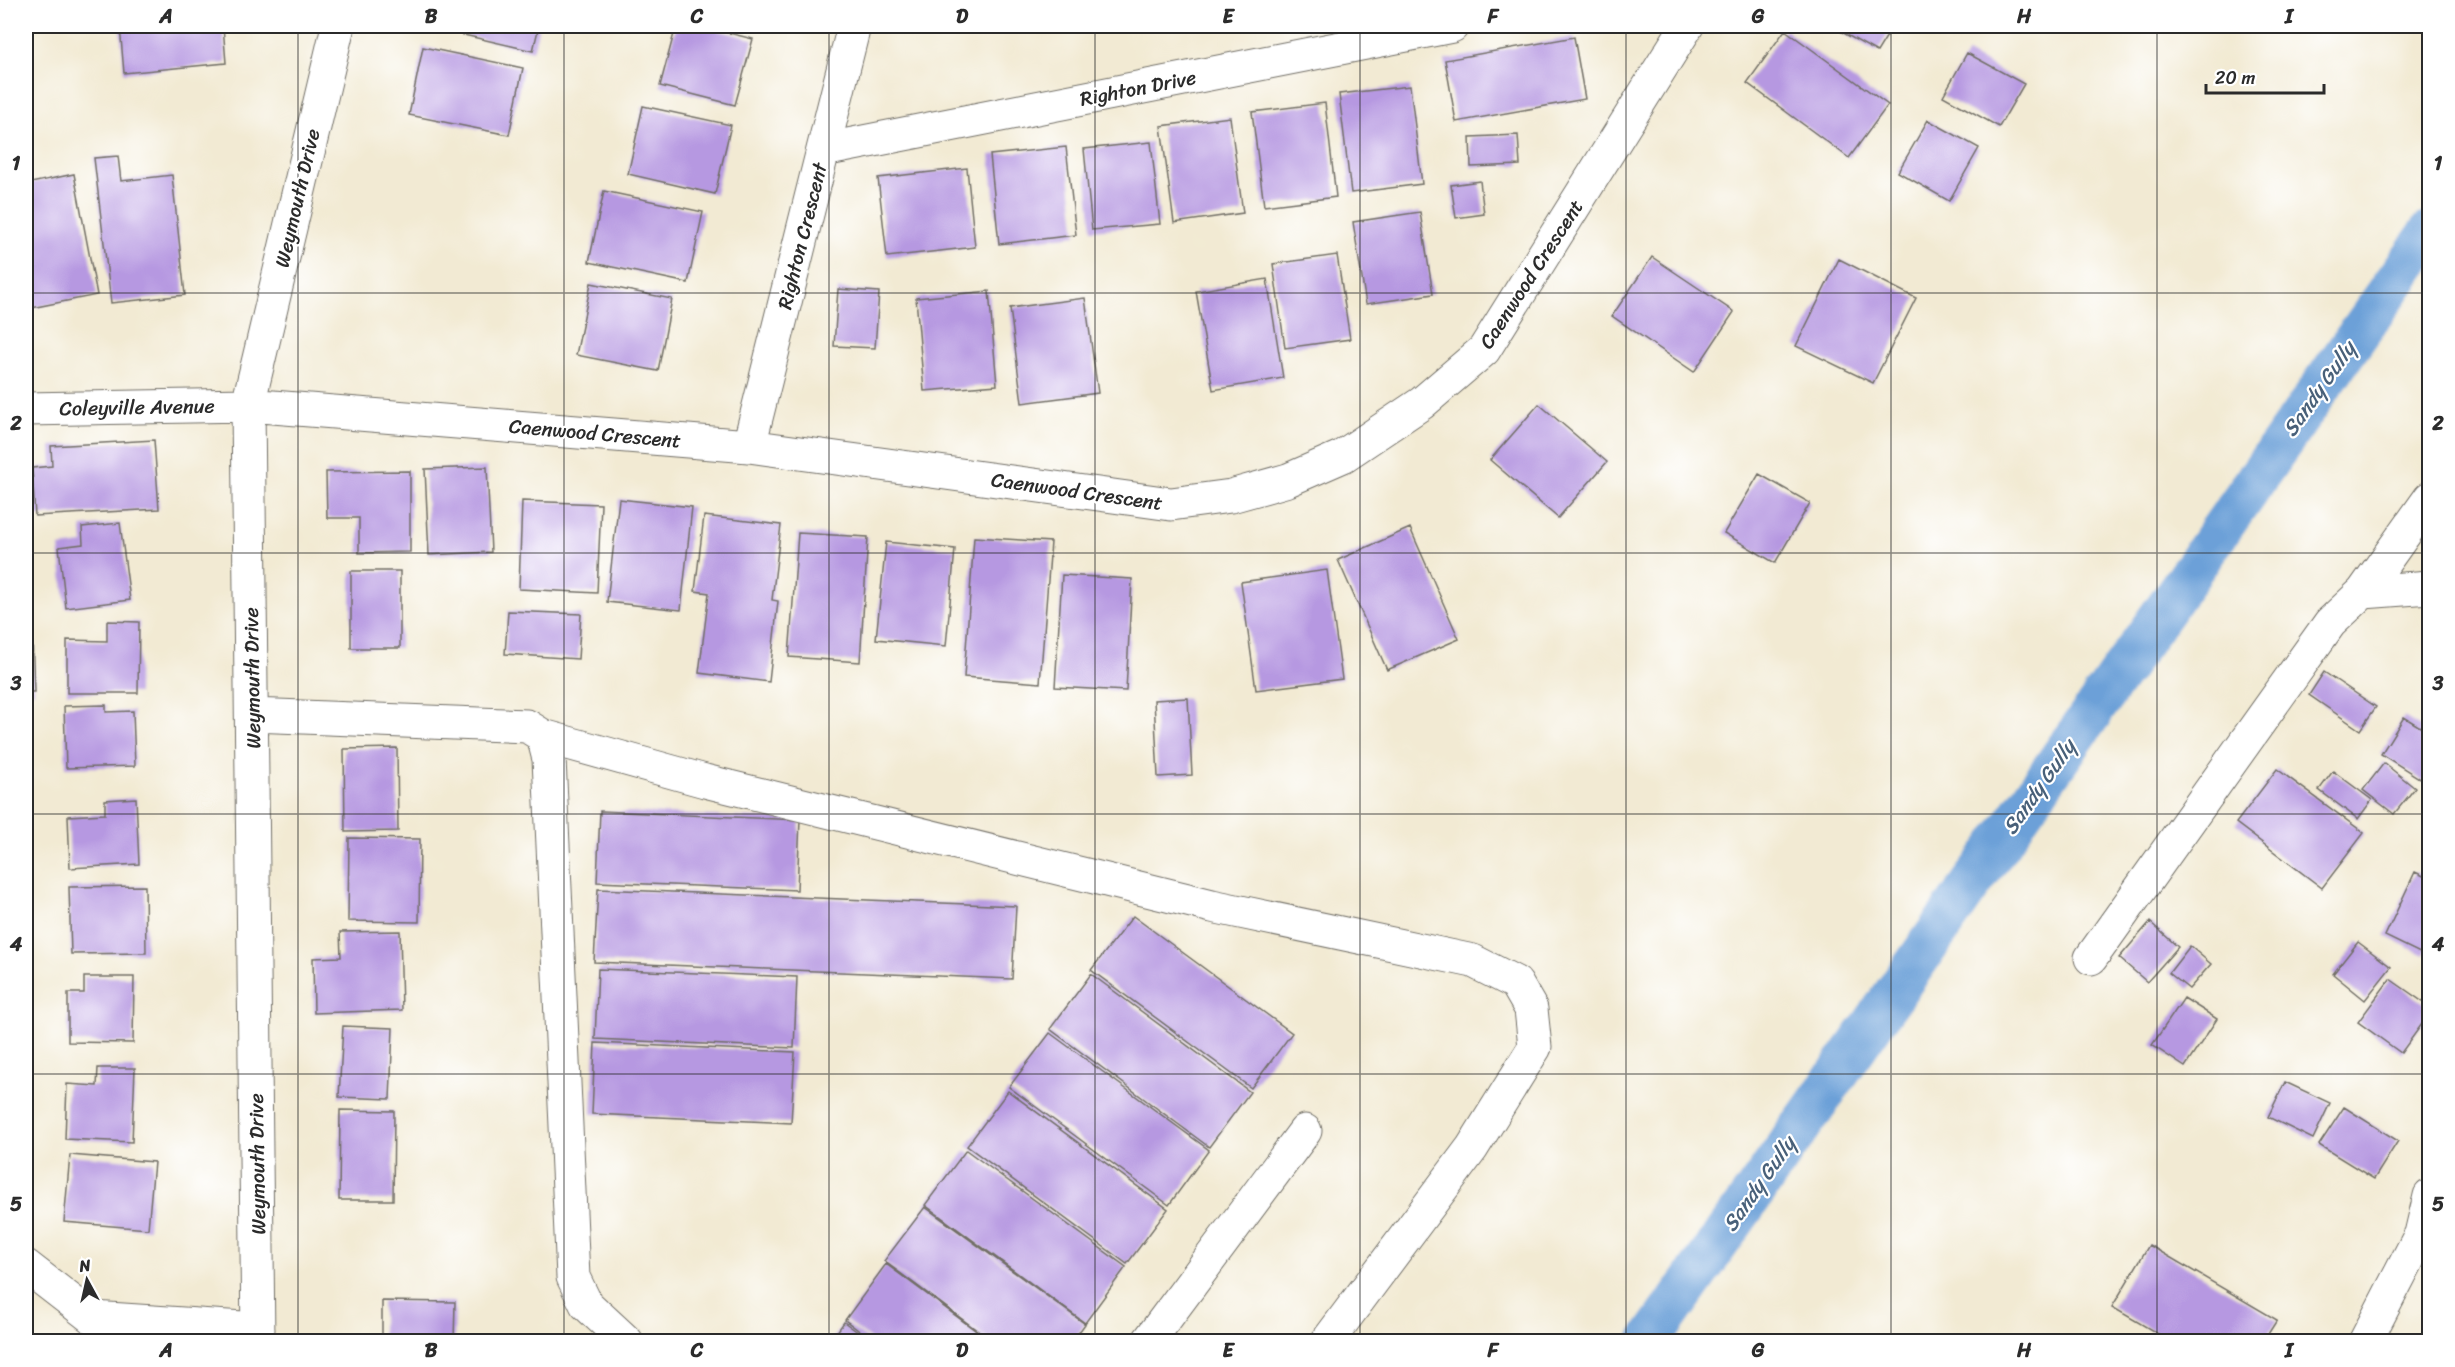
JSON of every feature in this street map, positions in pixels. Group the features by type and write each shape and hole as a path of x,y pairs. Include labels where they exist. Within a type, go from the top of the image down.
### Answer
{"street":[{"name":"Weymouth Drive","path":"258,1335 248,405 338,26"},
{"name":"Righton Crescent","path":"749,446 854,26"},
{"name":"Righton Drive","path":"823,150 1452,26"},
{"name":"Caenwood Crescent","path":"248,405 749,446 1170,504 1242,493 1288,480 1343,456 1422,404 1485,350 1687,26"},
{"name":"Coleyville Avenue","path":"26,409 248,405"},
{"path":"2091,958 2330,623 2363,592 2430,498"},
{"path":"2363,592 2430,587"},
{"path":"252,715 527,726 543,736 705,781 1212,906 1473,961 1516,983 1531,1009 1536,1047 1472,1148 1327,1341"},
{"path":"543,736 549,759 573,1277 586,1304 627,1341"},
{"path":"1148,1341 1305,1131"},
{"path":"2365,1341 2421,1234 2430,1196"},
{"path":"26,1266 93,1318 258,1335"}],"building":[{"path":"120,26 223,26 226,63 124,73"},
{"path":"425,26 539,26 533,51"},
{"path":"676,26 701,26 753,39 735,105 660,86"},
{"path":"1831,26 1893,26 1877,52"},
{"path":"1785,30 1888,105 1849,158 1747,83"},
{"path":"1574,37 1585,99 1456,122 1445,60"},
{"path":"423,47 523,68 509,135 409,115"},
{"path":"1967,53 2024,84 1999,127 1943,96"},
{"path":"1410,86 1422,184 1351,193 1339,94"},
{"path":"1325,103 1336,197 1264,206 1252,112"},
{"path":"643,106 731,125 715,194 628,174"},
{"path":"1230,117 1243,213 1174,223 1161,126"},
{"path":"1928,120 1979,148 1949,201 1898,172"},
{"path":"1518,135 1520,165 1471,167 1470,137"},
{"path":"1151,142 1160,224 1092,230 1084,149"},
{"path":"1066,147 1076,235 999,244 990,155"},
{"path":"118,156 121,181 172,175 185,295 111,303 94,158"},
{"path":"967,168 975,247 887,257 878,178"},
{"path":"74,174 97,295 26,309 26,184"},
{"path":"1480,181 1484,214 1456,218 1451,185"},
{"path":"604,191 703,212 688,283 589,262"},
{"path":"1420,212 1433,294 1366,304 1353,222"},
{"path":"1337,255 1350,339 1285,348 1273,264"},
{"path":"1652,257 1734,312 1694,372 1612,316"},
{"path":"1839,259 1916,298 1873,383 1796,346"},
{"path":"1267,279 1283,378 1213,390 1196,291"},
{"path":"591,283 672,299 658,371 576,355"},
{"path":"838,289 879,292 875,348 834,346"},
{"path":"989,291 997,385 924,391 916,298"},
{"path":"1085,298 1098,393 1022,403 1010,308"},
{"path":"1539,404 1607,462 1558,518 1490,460"},
{"path":"154,440 159,509 35,516 32,468 52,466 51,446"},
{"path":"487,467 491,552 429,555 425,469"},
{"path":"410,471 410,552 359,553 359,518 327,518 326,472"},
{"path":"1759,474 1810,503 1775,563 1724,533"},
{"path":"619,499 692,507 681,610 607,602"},
{"path":"522,501 601,504 597,593 519,589"},
{"path":"704,516 781,525 772,600 778,601 769,682 699,673 709,593 695,591"},
{"path":"120,523 130,600 66,608 59,547 83,544 82,527"},
{"path":"1410,528 1459,639 1387,670 1338,560"},
{"path":"798,533 868,537 860,662 789,657"},
{"path":"974,537 1051,542 1040,683 964,677"},
{"path":"886,542 955,549 946,646 876,639"},
{"path":"1327,570 1342,679 1256,690 1241,582"},
{"path":"351,571 400,571 400,648 351,648"},
{"path":"1062,575 1132,579 1126,691 1055,687"},
{"path":"508,611 581,614 578,659 505,654"},
{"path":"107,621 139,622 138,693 67,693 67,640 107,641"},
{"path":"26,633 32,633 34,692 26,692"},
{"path":"2324,672 2376,707 2360,730 2309,695"},
{"path":"1188,698 1192,775 1158,777 1154,700"},
{"path":"106,705 106,712 133,711 135,766 66,768 64,706"},
{"path":"2404,717 2430,733 2430,785 2381,754"},
{"path":"397,748 398,831 345,832 344,749"},
{"path":"2384,763 2415,788 2394,814 2363,790"},
{"path":"2277,769 2364,833 2322,888 2236,823"},
{"path":"2333,771 2372,800 2358,819 2319,790"},
{"path":"136,798 139,864 70,868 68,816 105,814 105,800"},
{"path":"600,811 800,820 797,890 597,882"},
{"path":"349,838 420,839 419,922 348,921"},
{"path":"2415,872 2430,879 2430,943 2424,955 2385,936"},
{"path":"145,886 146,953 71,954 69,887"},
{"path":"598,889 1016,906 1012,979 594,962"},
{"path":"1133,916 1292,1033 1251,1088 1091,970"},
{"path":"2150,922 2178,947 2147,982 2119,958"},
{"path":"400,931 402,1010 314,1013 313,958 341,957 340,932"},
{"path":"2358,942 2391,967 2365,1000 2333,974"},
{"path":"2190,946 2211,964 2189,989 2169,973"},
{"path":"598,969 797,977 794,1048 595,1039"},
{"path":"1091,974 1250,1092 1209,1147 1050,1029"},
{"path":"84,977 134,977 133,1043 68,1042 68,993 84,993"},
{"path":"2390,979 2430,1007 2430,1013 2401,1053 2358,1022"},
{"path":"2184,998 2217,1019 2185,1067 2152,1045"},
{"path":"343,1026 393,1028 390,1099 339,1097"},
{"path":"1050,1033 1209,1150 1169,1205 1009,1087"},
{"path":"595,1043 795,1052 791,1123 592,1114"},
{"path":"98,1068 135,1068 132,1142 65,1139 67,1084 97,1086"},
{"path":"2285,1082 2330,1103 2313,1139 2268,1117"},
{"path":"1008,1091 1168,1209 1127,1264 967,1146"},
{"path":"2344,1107 2398,1141 2374,1179 2319,1145"},
{"path":"340,1110 394,1111 393,1200 339,1200"},
{"path":"966,1150 1126,1267 1085,1323 925,1205"},
{"path":"70,1155 154,1162 148,1229 64,1222"},
{"path":"925,1207 1085,1324 1072,1342 993,1342 884,1261"},
{"path":"2149,1245 2277,1320 2263,1342 2172,1342 2112,1307"},
{"path":"886,1264 991,1342 874,1342 845,1320"},
{"path":"382,1301 455,1302 454,1342 382,1342"},
{"path":"844,1322 871,1342 830,1342"}],"waterway":[{"name":"Sandy Gully","path":"1649,1342 2430,232"}]}
